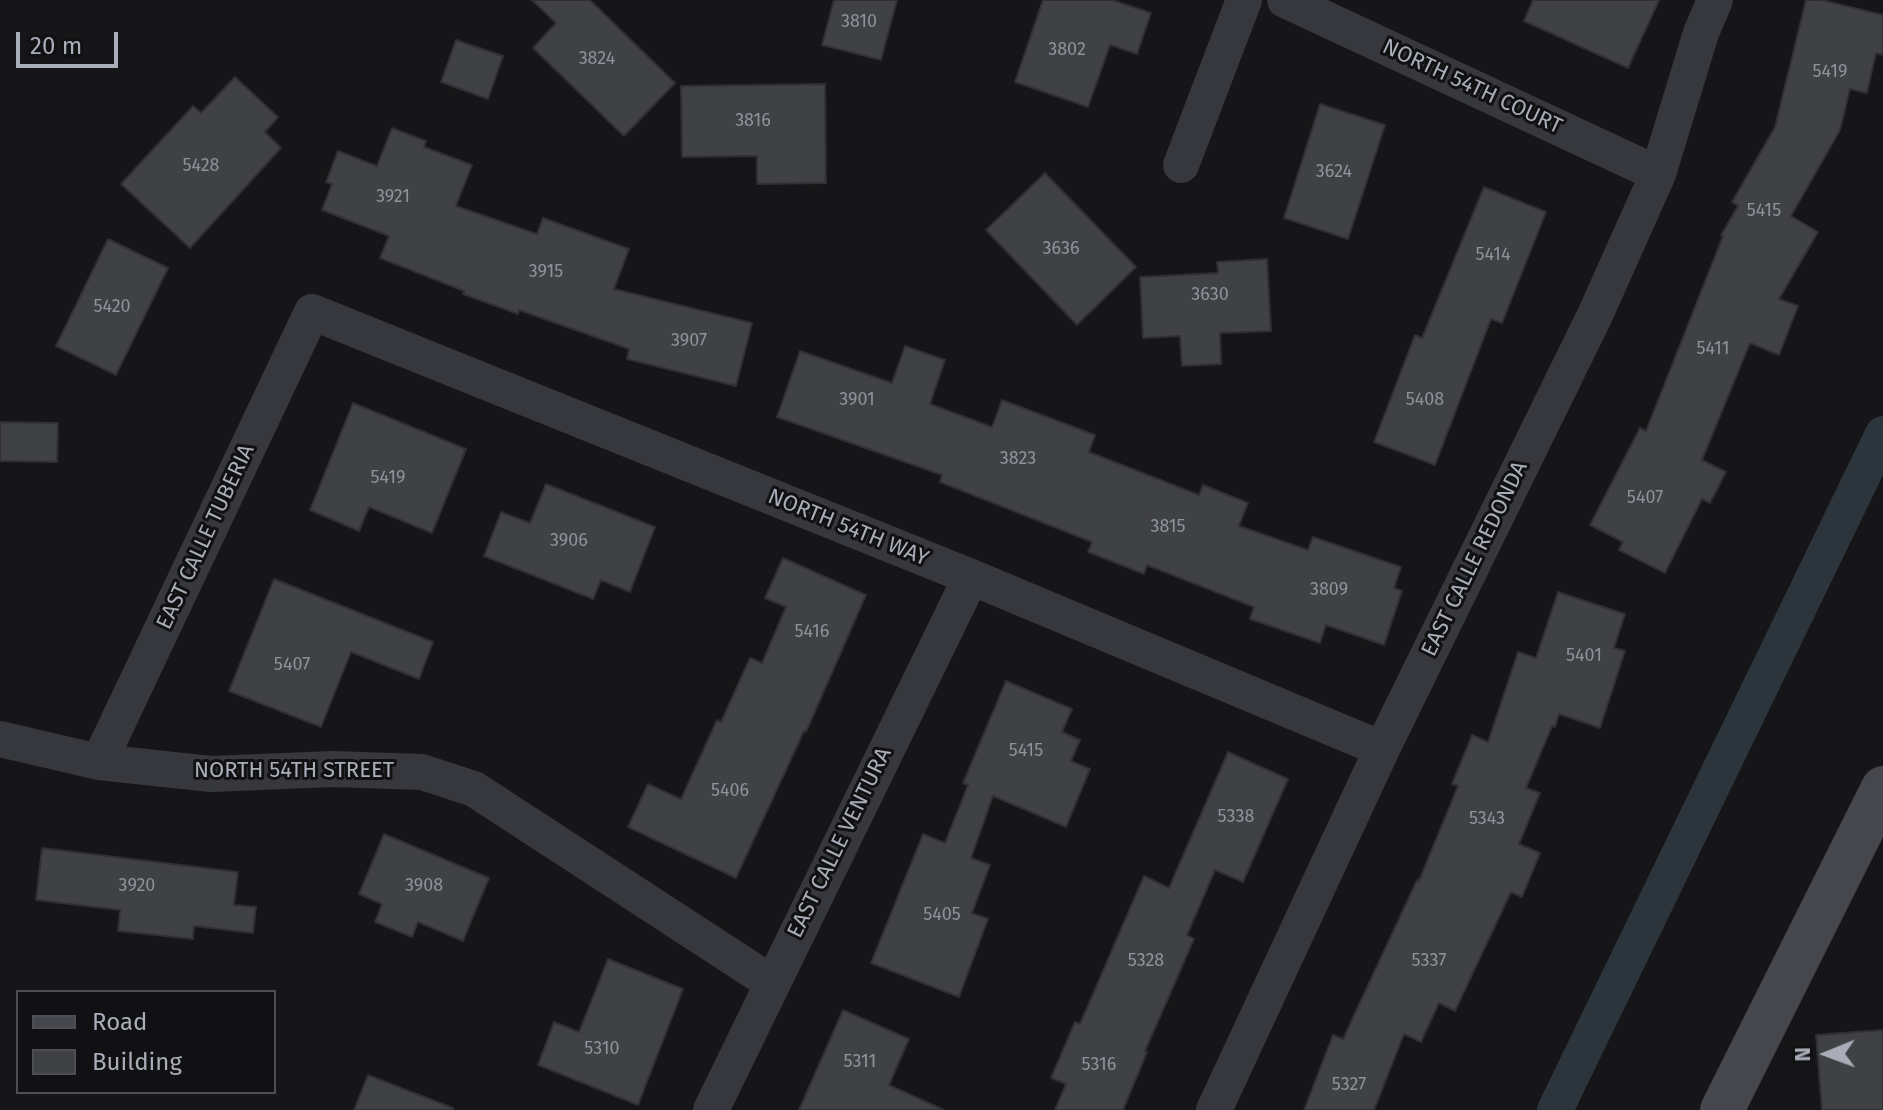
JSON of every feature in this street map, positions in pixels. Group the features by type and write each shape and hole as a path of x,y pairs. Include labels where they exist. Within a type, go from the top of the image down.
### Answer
{"main road":[{"path":"1722,1110 1883,788"}],"street":[{"path":"1181,165 1244,0"},
{"name":"NORTH 54TH COURT","path":"1285,0 1658,174"},
{"name":"EAST CALLE REDONDA","path":"1214,1110 1382,749 1595,315 1658,174 1701,33 1715,0"},
{"name":"NORTH 54TH WAY","path":"312,312 971,577 1382,749"},
{"name":"EAST CALLE TUBERIA","path":"99,762 312,312"},
{"name":"EAST CALLE VENTURA","path":"711,1110 971,577"},
{"name":"NORTH 54TH STREET","path":"0,739 99,762 211,774 332,769 422,772 435,776 474,789 772,983"}],"building":[{"path":"532,0 590,0 675,83 624,136 533,48 556,23"},
{"path":"834,0 897,0 881,60 822,45"},
{"path":"1043,0 1112,0 1151,13 1137,54 1110,45 1088,107 1015,82"},
{"path":"1533,0 1659,0 1628,68 1524,21"},
{"path":"1806,0 1822,0 1883,15 1883,55 1876,53 1867,93 1850,89 1840,130 1791,216 1818,232 1779,299 1798,306 1779,355 1750,343 1702,460 1726,472 1710,503 1702,499 1665,573 1619,550 1623,542 1590,525 1640,428 1646,431 1721,235 1738,206 1732,202 1775,127"},
{"path":"456,40 503,56 488,99 441,82"},
{"path":"235,77 278,117 265,132 281,148 190,248 121,184 193,106 201,113"},
{"path":"825,84 826,183 757,184 757,156 682,157 681,86"},
{"path":"1320,104 1385,125 1348,239 1284,218"},
{"path":"392,128 426,141 424,147 472,165 456,206 537,234 543,218 629,249 614,289 752,323 736,386 627,359 629,349 519,310 518,314 463,294 464,291 380,258 389,236 322,210 332,184 326,182 338,151 377,166"},
{"path":"1045,173 1136,267 1077,325 986,230"},
{"path":"1484,187 1546,212 1502,323 1491,319 1435,465 1374,442 1415,335 1422,338"},
{"path":"108,239 168,268 116,375 56,346"},
{"path":"1267,259 1271,331 1220,333 1221,364 1182,366 1180,336 1143,338 1140,277 1218,273 1217,262"},
{"path":"905,346 945,360 930,404 992,427 1002,400 1095,435 1089,452 1199,495 1203,485 1248,503 1239,526 1308,550 1313,537 1401,567 1394,588 1402,591 1384,645 1326,625 1320,643 1250,619 1254,607 1147,565 1144,574 1088,552 1092,542 940,482 942,475 777,417 800,351 892,383"},
{"path":"353,403 466,449 432,533 369,507 359,531 310,510"},
{"path":"0,422 58,423 57,462 0,461"},
{"path":"546,484 655,527 630,592 601,580 593,599 484,556 501,512 530,523"},
{"path":"783,558 866,595 806,732 736,878 628,827 648,784 681,799 750,658 762,663 786,607 765,598"},
{"path":"274,579 433,642 419,679 351,652 321,727 229,691"},
{"path":"1558,592 1625,614 1614,648 1625,651 1600,728 1559,714 1526,788 1540,793 1519,844 1540,853 1522,897 1511,892 1455,1011 1439,1003 1421,1042 1404,1034 1374,1110 1304,1110 1333,1035 1343,1039 1419,881 1458,786 1452,784 1472,735 1488,742 1518,652 1536,658"},
{"path":"1006,681 1072,709 1062,732 1080,740 1071,761 1090,769 1066,827 993,796 971,858 990,865 972,913 988,919 959,997 871,963 923,834 945,843 968,785 963,783"},
{"path":"1228,752 1288,779 1243,882 1215,870 1187,935 1194,939 1123,1110 1055,1110 1066,1084 1051,1078 1075,1022 1080,1024 1144,876 1169,888"},
{"path":"384,834 489,878 463,941 418,922 412,937 375,922 382,904 359,894"},
{"path":"42,848 238,872 234,905 256,907 253,933 194,926 193,939 118,931 120,910 36,900"},
{"path":"608,959 683,989 638,1105 538,1065 554,1022 579,1032"},
{"path":"843,1010 909,1039 889,1085 944,1110 799,1110"},
{"path":"1883,1030 1883,1110 1822,1110 1816,1035"},
{"path":"368,1075 453,1108 453,1110 354,1110"}],"waterway":[{"path":"1555,1110 1883,434"}]}
